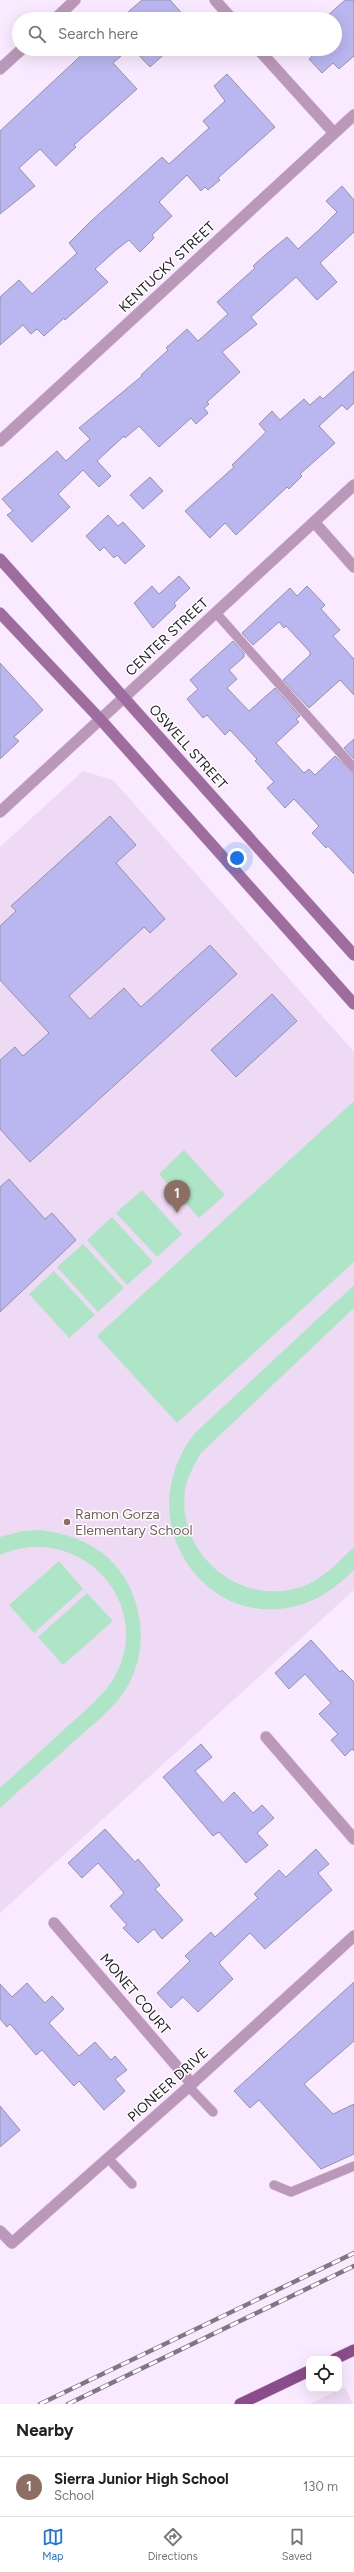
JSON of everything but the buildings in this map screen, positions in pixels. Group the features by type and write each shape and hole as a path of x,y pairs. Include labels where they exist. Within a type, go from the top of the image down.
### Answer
{"main road":[{"name":"OSWELL STREET","path":"0,559 354,955"},
{"path":"0,613 101,720 354,1004"},
{"path":"341,2356 354,2350"},
{"path":"240,2404 306,2372"}],"street":[{"path":"62,12 75,0"},
{"path":"215,0 226,12"},
{"path":"0,69 14,56"},
{"path":"264,56 334,133"},
{"name":"KENTUCKY STREET","path":"0,441 354,115"},
{"name":"CENTER STREET","path":"0,812 354,485"},
{"path":"314,522 354,567"},
{"path":"266,1736 354,1839"},
{"name":"MONET COURT","path":"54,1923 190,2086"},
{"name":"PIONEER DRIVE","path":"0,2231 12,2243 190,2086 354,1936"}],"lane":[{"path":"216,612 354,768"},
{"path":"190,2086 213,2112"},
{"path":"108,2158 132,2184"},
{"path":"274,2185 291,2192 354,2166"}],"shaded area":[{"path":"83,771 113,780 354,1052 354,1590 0,1913 0,847"},
{"path":"345,2387 353,2404 309,2404 334,2392 342,2392 342,2388"}],"green space":[{"path":"354,1101 354,1262 177,1423 97,1336"},
{"path":"184,1150 225,1195 199,1218 159,1174"},
{"path":"142,1190 182,1234 157,1257 116,1213"},
{"path":"112,1217 153,1262 127,1285 87,1240"},
{"path":"83,1244 124,1288 98,1312 57,1267"},
{"path":"54,1271 95,1315 69,1338 29,1294"},
{"path":"354,1285 354,1308 200,1454 187,1481 184,1509 189,1531 199,1550 214,1567 231,1580 252,1588 275,1591 298,1588 321,1577 354,1547 354,1570 336,1586 315,1599 278,1609 244,1606 214,1591 190,1568 175,1538 169,1504 175,1468 195,1433"},
{"path":"40,1530 66,1535 90,1545 101,1552 120,1570 134,1596 138,1611 141,1642 139,1657 128,1686 114,1705 0,1808 0,1788 100,1696 115,1676 125,1648 125,1621 117,1596 102,1575 81,1559 56,1549 29,1547 0,1555 0,1537 22,1531"},
{"path":"59,1561 83,1589 34,1633 9,1605"},
{"path":"87,1593 113,1621 63,1665 38,1637"}],"railway":[{"path":"40,2404 354,2253"},
{"path":"68,2404 354,2266"}],"place":[{"name":"Sierra Junior High School","path":"177,1213"},
{"name":"Ramon Gorza Elementary School","path":"67,1522"}]}
